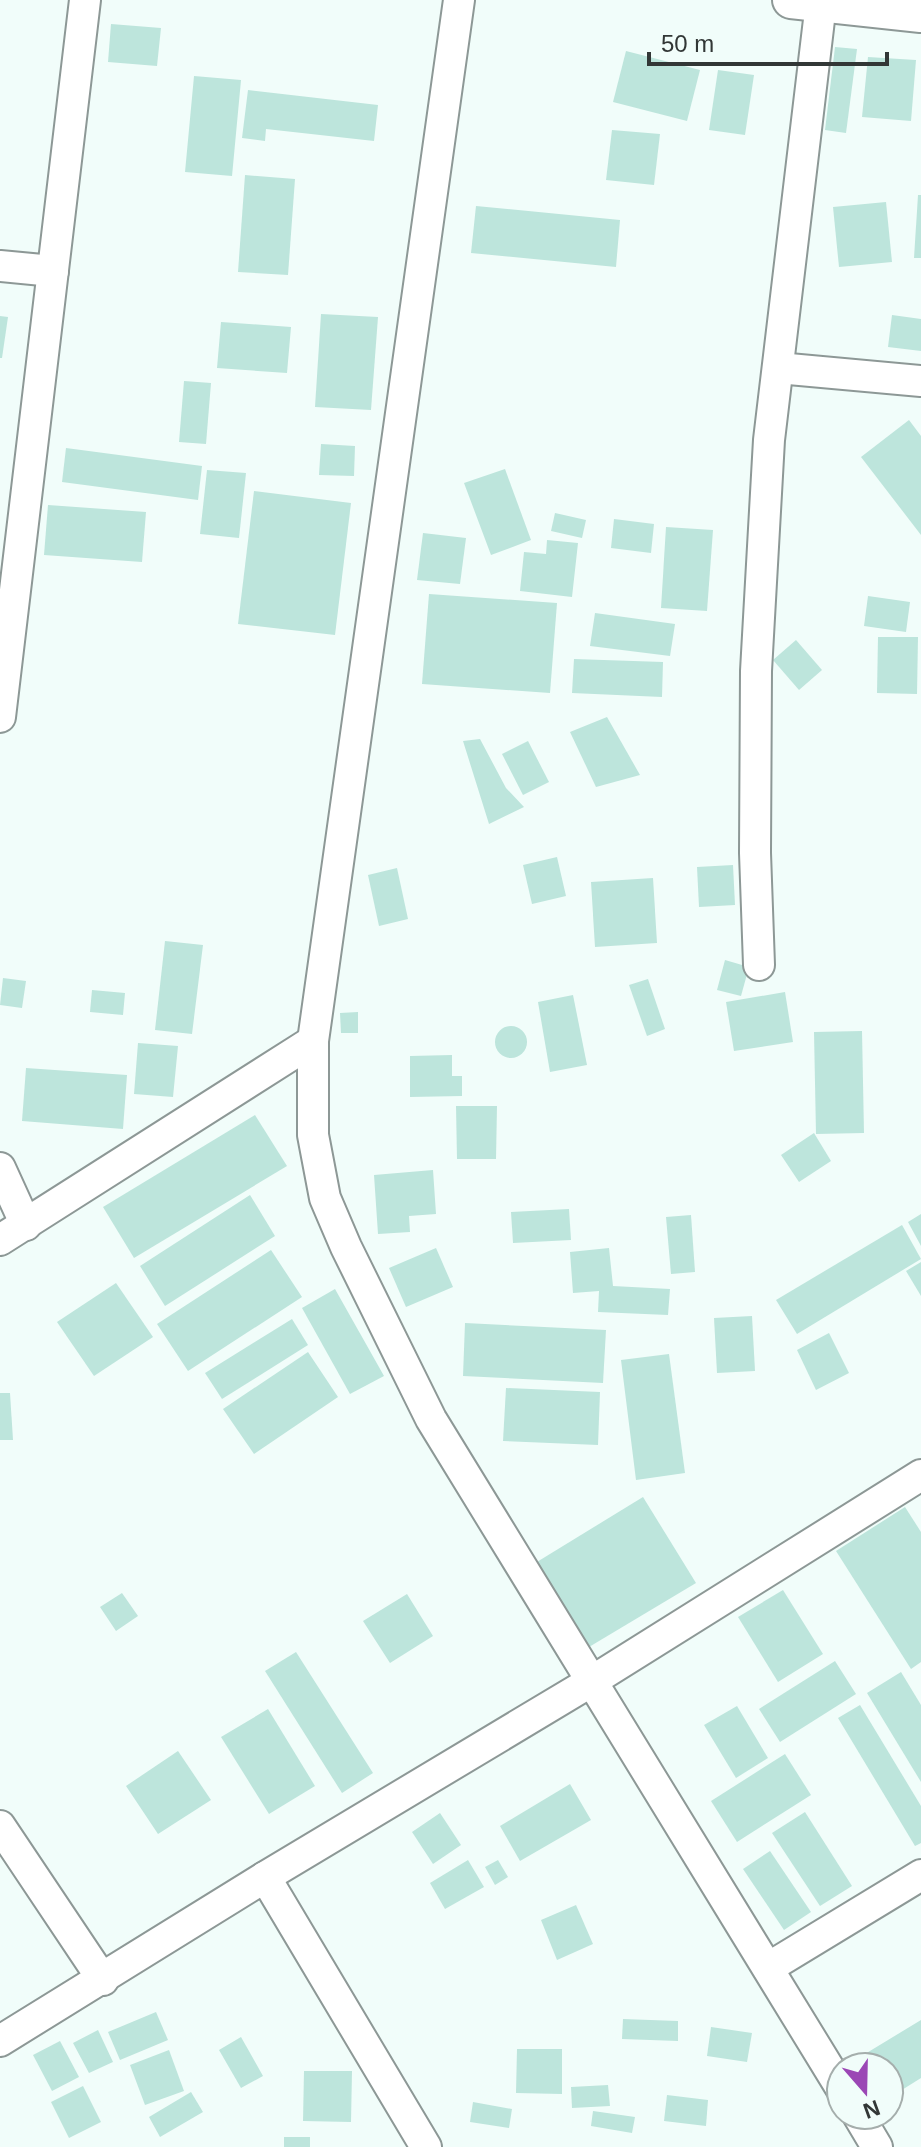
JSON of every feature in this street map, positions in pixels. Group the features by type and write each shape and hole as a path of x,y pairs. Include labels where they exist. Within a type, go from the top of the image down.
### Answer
{"street":[{"path":"0,717 85,0"},
{"path":"459,0 313,1041 313,1135 325,1198 431,1419 825,2062"},
{"path":"759,965 755,853 756,671 769,440 778,368 806,2 921,14"},
{"path":"0,266 53,271"},
{"path":"778,368 921,381"},
{"path":"0,1240 313,1041"},
{"path":"0,1168 26,1225"},
{"path":"0,2041 265,1877 592,1681 921,1475"},
{"path":"0,1826 103,1980"},
{"path":"768,1968 921,1875"},
{"path":"265,1877 426,2147"}],"building":[{"path":"111,24 161,28 157,66 108,62"},
{"path":"835,47 857,49 846,133 825,130"},
{"path":"626,51 700,70 687,121 613,102"},
{"path":"868,57 916,60 911,121 862,117"},
{"path":"718,70 754,75 745,135 709,130"},
{"path":"194,76 241,80 232,176 185,172"},
{"path":"248,90 378,105 374,141 266,129 265,141 242,138"},
{"path":"612,130 660,134 654,185 606,180"},
{"path":"245,175 295,179 288,275 238,272"},
{"path":"918,195 921,195 921,258 914,258"},
{"path":"886,202 892,262 839,267 833,207"},
{"path":"476,206 620,220 616,267 471,253"},
{"path":"321,314 378,317 371,410 315,407"},
{"path":"892,315 921,319 921,351 888,347"},
{"path":"0,316 8,317 2,358 0,358"},
{"path":"221,322 291,327 287,373 217,368"},
{"path":"184,381 211,383 206,444 179,442"},
{"path":"909,420 921,436 921,535 861,457"},
{"path":"321,444 355,446 354,476 319,475"},
{"path":"66,448 202,466 198,500 62,482"},
{"path":"505,469 531,540 491,555 464,483"},
{"path":"207,470 246,473 239,538 200,534"},
{"path":"254,491 351,503 335,635 238,624"},
{"path":"48,505 146,512 142,562 44,555"},
{"path":"555,513 586,520 582,538 551,531"},
{"path":"614,519 654,524 651,553 611,548"},
{"path":"666,527 713,530 707,611 661,608"},
{"path":"423,533 466,538 460,584 417,580"},
{"path":"547,540 578,543 572,597 520,591 524,552 546,554"},
{"path":"429,594 557,603 550,693 422,684"},
{"path":"868,596 910,602 906,632 864,626"},
{"path":"595,613 675,624 670,656 590,646"},
{"path":"878,637 918,637 917,694 877,693"},
{"path":"796,640 822,670 799,690 773,660"},
{"path":"574,659 663,662 662,697 572,693"},
{"path":"607,717 640,775 596,787 570,732"},
{"path":"480,739 506,788 524,807 489,824 463,741"},
{"path":"528,741 549,782 523,795 502,754"},
{"path":"557,857 566,896 532,904 523,865"},
{"path":"733,865 735,905 699,907 697,867"},
{"path":"397,868 408,919 379,926 368,875"},
{"path":"653,878 657,943 595,947 591,882"},
{"path":"165,941 203,945 192,1034 155,1030"},
{"path":"725,960 749,967 741,996 717,990"},
{"path":"3,978 26,981 22,1008 0,1005"},
{"path":"648,979 665,1029 647,1036 629,985"},
{"path":"92,990 125,993 123,1015 90,1012"},
{"path":"785,992 793,1042 734,1051 726,1002"},
{"path":"573,995 587,1065 550,1072 538,1002"},
{"path":"358,1012 358,1033 341,1033 340,1013"},
{"path":"511,1026 522,1031 527,1042 522,1053 511,1058 500,1053 495,1042 500,1031"},
{"path":"862,1031 864,1133 816,1134 814,1032"},
{"path":"138,1043 178,1046 173,1097 134,1094"},
{"path":"452,1055 452,1076 462,1076 462,1096 410,1097 410,1056"},
{"path":"26,1068 127,1075 123,1129 22,1121"},
{"path":"456,1106 497,1106 496,1159 457,1159"},
{"path":"255,1115 287,1166 134,1258 103,1207"},
{"path":"814,1133 831,1161 799,1182 781,1155"},
{"path":"433,1170 436,1214 409,1216 410,1232 378,1234 374,1175"},
{"path":"250,1195 275,1236 165,1306 140,1266"},
{"path":"569,1209 571,1240 513,1243 511,1212"},
{"path":"921,1214 921,1246 908,1222"},
{"path":"691,1215 695,1272 671,1274 666,1217"},
{"path":"902,1225 921,1259 797,1334 776,1300"},
{"path":"436,1248 453,1287 406,1307 389,1268"},
{"path":"609,1248 613,1286 670,1289 668,1315 598,1312 599,1291 573,1293 570,1252"},
{"path":"271,1250 302,1297 188,1371 157,1324"},
{"path":"921,1262 921,1296 906,1271"},
{"path":"116,1283 153,1337 94,1376 57,1322"},
{"path":"335,1289 384,1376 350,1394 302,1308"},
{"path":"752,1316 755,1371 717,1373 714,1318"},
{"path":"292,1319 308,1345 222,1399 205,1373"},
{"path":"465,1323 606,1330 603,1383 463,1376"},
{"path":"829,1333 849,1373 816,1390 797,1350"},
{"path":"308,1352 338,1397 254,1454 223,1409"},
{"path":"669,1354 685,1473 636,1480 621,1360"},
{"path":"506,1388 600,1392 598,1445 503,1441"},
{"path":"0,1393 10,1393 13,1440 0,1440"},
{"path":"643,1497 696,1583 584,1650 532,1565"},
{"path":"905,1507 921,1532 921,1662 911,1669 836,1551"},
{"path":"783,1590 823,1654 778,1682 738,1617"},
{"path":"122,1593 138,1616 116,1631 100,1607"},
{"path":"407,1594 433,1636 390,1663 363,1621"},
{"path":"296,1652 373,1773 342,1793 265,1671"},
{"path":"835,1661 856,1694 780,1742 759,1709"},
{"path":"901,1672 921,1705 921,1782 867,1693"},
{"path":"860,1705 921,1806 921,1843 915,1846 838,1718"},
{"path":"737,1706 768,1758 736,1778 704,1725"},
{"path":"268,1709 315,1786 269,1814 221,1737"},
{"path":"178,1751 211,1800 158,1834 126,1786"},
{"path":"785,1754 811,1795 737,1842 711,1801"},
{"path":"570,1784 591,1820 520,1861 500,1826"},
{"path":"805,1812 852,1886 820,1906 772,1833"},
{"path":"440,1813 461,1845 433,1864 412,1832"},
{"path":"770,1851 811,1912 784,1930 743,1869"},
{"path":"468,1860 484,1887 445,1909 430,1883"},
{"path":"498,1860 508,1877 495,1885 485,1867"},
{"path":"576,1905 593,1944 557,1960 541,1920"},
{"path":"156,2012 168,2040 120,2060 108,2032"},
{"path":"623,2019 678,2021 678,2041 622,2039"},
{"path":"921,2020 921,2078 905,2088 905,2051 870,2051"},
{"path":"711,2027 752,2033 747,2062 707,2056"},
{"path":"98,2030 113,2062 89,2073 73,2043"},
{"path":"241,2037 263,2076 241,2088 219,2050"},
{"path":"60,2041 79,2077 52,2091 33,2055"},
{"path":"517,2049 562,2049 562,2094 516,2093"},
{"path":"169,2050 184,2091 145,2105 130,2065"},
{"path":"304,2071 352,2071 351,2122 303,2121"},
{"path":"608,2085 610,2106 572,2108 571,2087"},
{"path":"83,2086 101,2122 69,2138 51,2102"},
{"path":"191,2092 203,2112 160,2137 149,2117"},
{"path":"667,2095 708,2100 706,2126 664,2121"},
{"path":"473,2102 512,2109 509,2128 470,2122"},
{"path":"593,2111 635,2117 632,2133 591,2126"},
{"path":"284,2137 310,2137 310,2147 284,2147"}]}
